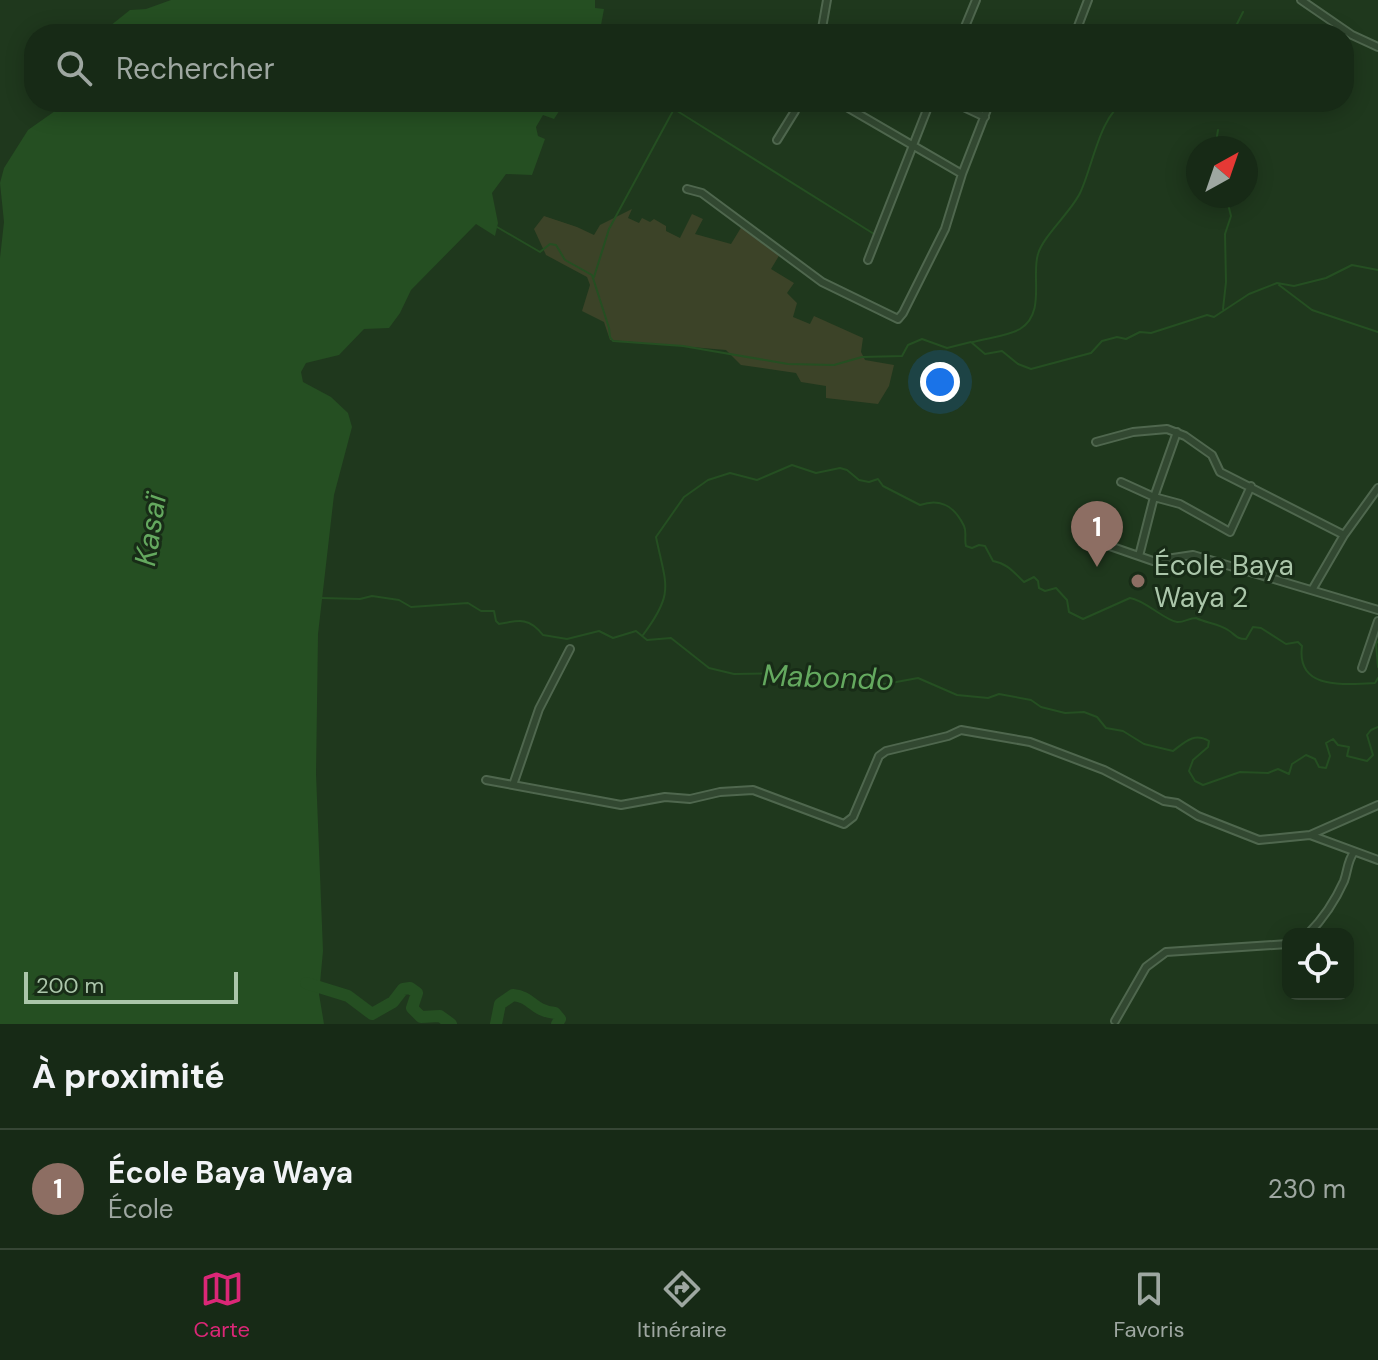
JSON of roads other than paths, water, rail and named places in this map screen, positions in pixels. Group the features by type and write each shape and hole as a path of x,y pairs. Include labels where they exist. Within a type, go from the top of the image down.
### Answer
{"street":[{"path":"823,24 827,0"},
{"path":"966,24 976,0"},
{"path":"1079,24 1088,0"},
{"path":"1301,0 1336,24"},
{"path":"1354,36 1378,47"},
{"path":"777,140 792,112"},
{"path":"855,112 962,174"},
{"path":"868,260 926,112"},
{"path":"974,112 985,117"},
{"path":"687,189 702,193 822,282 898,319 945,229 962,174 987,112"},
{"path":"1096,442 1133,432 1167,429 1177,432 1212,455 1220,472 1344,535"},
{"path":"1139,556 1154,497 1177,432"},
{"path":"1121,482 1154,497 1180,504 1230,532 1251,486"},
{"path":"1312,590 1344,535 1378,488"},
{"path":"1078,535 1153,561 1193,555 1378,610"},
{"path":"1362,668 1378,621"},
{"path":"513,785 539,709 570,649"},
{"path":"486,780 621,805 665,797 690,799 720,792 753,790 844,824 853,817 879,756 886,751 961,730 1030,742 1104,770 1164,801 1177,803 1198,816 1259,840 1310,835 1378,805"},
{"path":"1310,835 1378,860"},
{"path":"1314,928 1324,918 1345,879 1347,861 1354,852"},
{"path":"1115,1021 1146,967 1166,952 1282,944"}],"water":[{"path":"171,0 595,0 595,8 604,9 601,24 112,24 130,10 146,9"},
{"name":"Kasaï","path":"54,112 559,112 554,119 543,115 536,127 538,136 545,139 532,175 506,174 492,193 498,223 495,236 476,224 411,290 389,328 364,329 339,355 306,363 301,372 303,382 331,397 348,413 352,427 334,495 318,634 316,774 323,951 319,994 324,1024 0,1024 0,258 4,222 0,183 4,168 28,130"}],"waterway":[{"path":"1237,24 1243,12"},
{"path":"594,277 609,229 672,112"},
{"path":"679,112 874,234"},
{"path":"973,342 1020,329 1033,314 1038,254 1076,200 1113,112"},
{"path":"1217,136 1218,130"},
{"path":"1223,309 1225,234 1231,216 1229,208"},
{"path":"497,227 540,252 550,244 556,245 565,260 592,275 613,341 683,346 788,364 834,365 862,357 902,356 908,345 922,339 947,348 971,342 985,354 1002,351 1018,364 1031,369 1091,353 1102,341 1117,337 1126,339 1140,332 1151,333 1207,315 1214,317 1249,294 1277,283 1294,286 1326,278 1352,265 1378,270"},
{"path":"1279,285 1312,310 1378,332"},
{"path":"643,635 664,598 665,578 656,537 684,497 708,480 730,473 757,480 792,465 816,473 840,468 859,480 869,482 878,479 883,486 920,505 934,502 946,505 964,526 966,546 985,546 993,561 1007,567 1024,582 1034,577 1039,588 1045,591 1056,588 1067,600 1069,612 1083,619 1130,598 1177,622 1196,618 1221,626 1243,639 1253,627 1261,628 1286,644 1298,642 1302,646 1302,661 1307,671 1325,682 1375,683 1378,678"},
{"name":"Mabondo","path":"321,598 360,599 372,596 399,600 411,607 468,603 481,611 494,611 499,624 523,621 533,625 543,635 567,639 599,631 613,638 636,631 647,640 671,638 709,668 734,674 790,673 808,679 846,675 870,679 880,685 918,678 957,695 988,698 999,694 1031,700 1041,707 1065,713 1084,712 1097,717 1106,728 1123,731 1144,744 1173,751 1194,738 1204,738 1209,741 1208,747 1193,760 1189,771 1195,781 1203,785 1240,772 1268,773 1278,769 1289,774 1292,764 1306,755 1315,759 1319,767 1326,768 1330,756 1326,743 1333,739 1338,745 1349,747 1347,756 1367,761 1373,755 1367,735 1378,727"},
{"path":"1378,641 1378,667"},
{"name":"Mabondo","path":"306,983 348,996 372,1014 393,1002 403,989 410,988 417,993 412,1008 421,1017 440,1016 451,1024"},
{"name":"Mabondo","path":"496,1024 500,1004 513,995 555,1013 560,1019 557,1024"}],"place":[{"name":"École Baya Waya","path":"1097,567"},
{"name":"École Baya Waya 2","path":"1138,581"}]}
